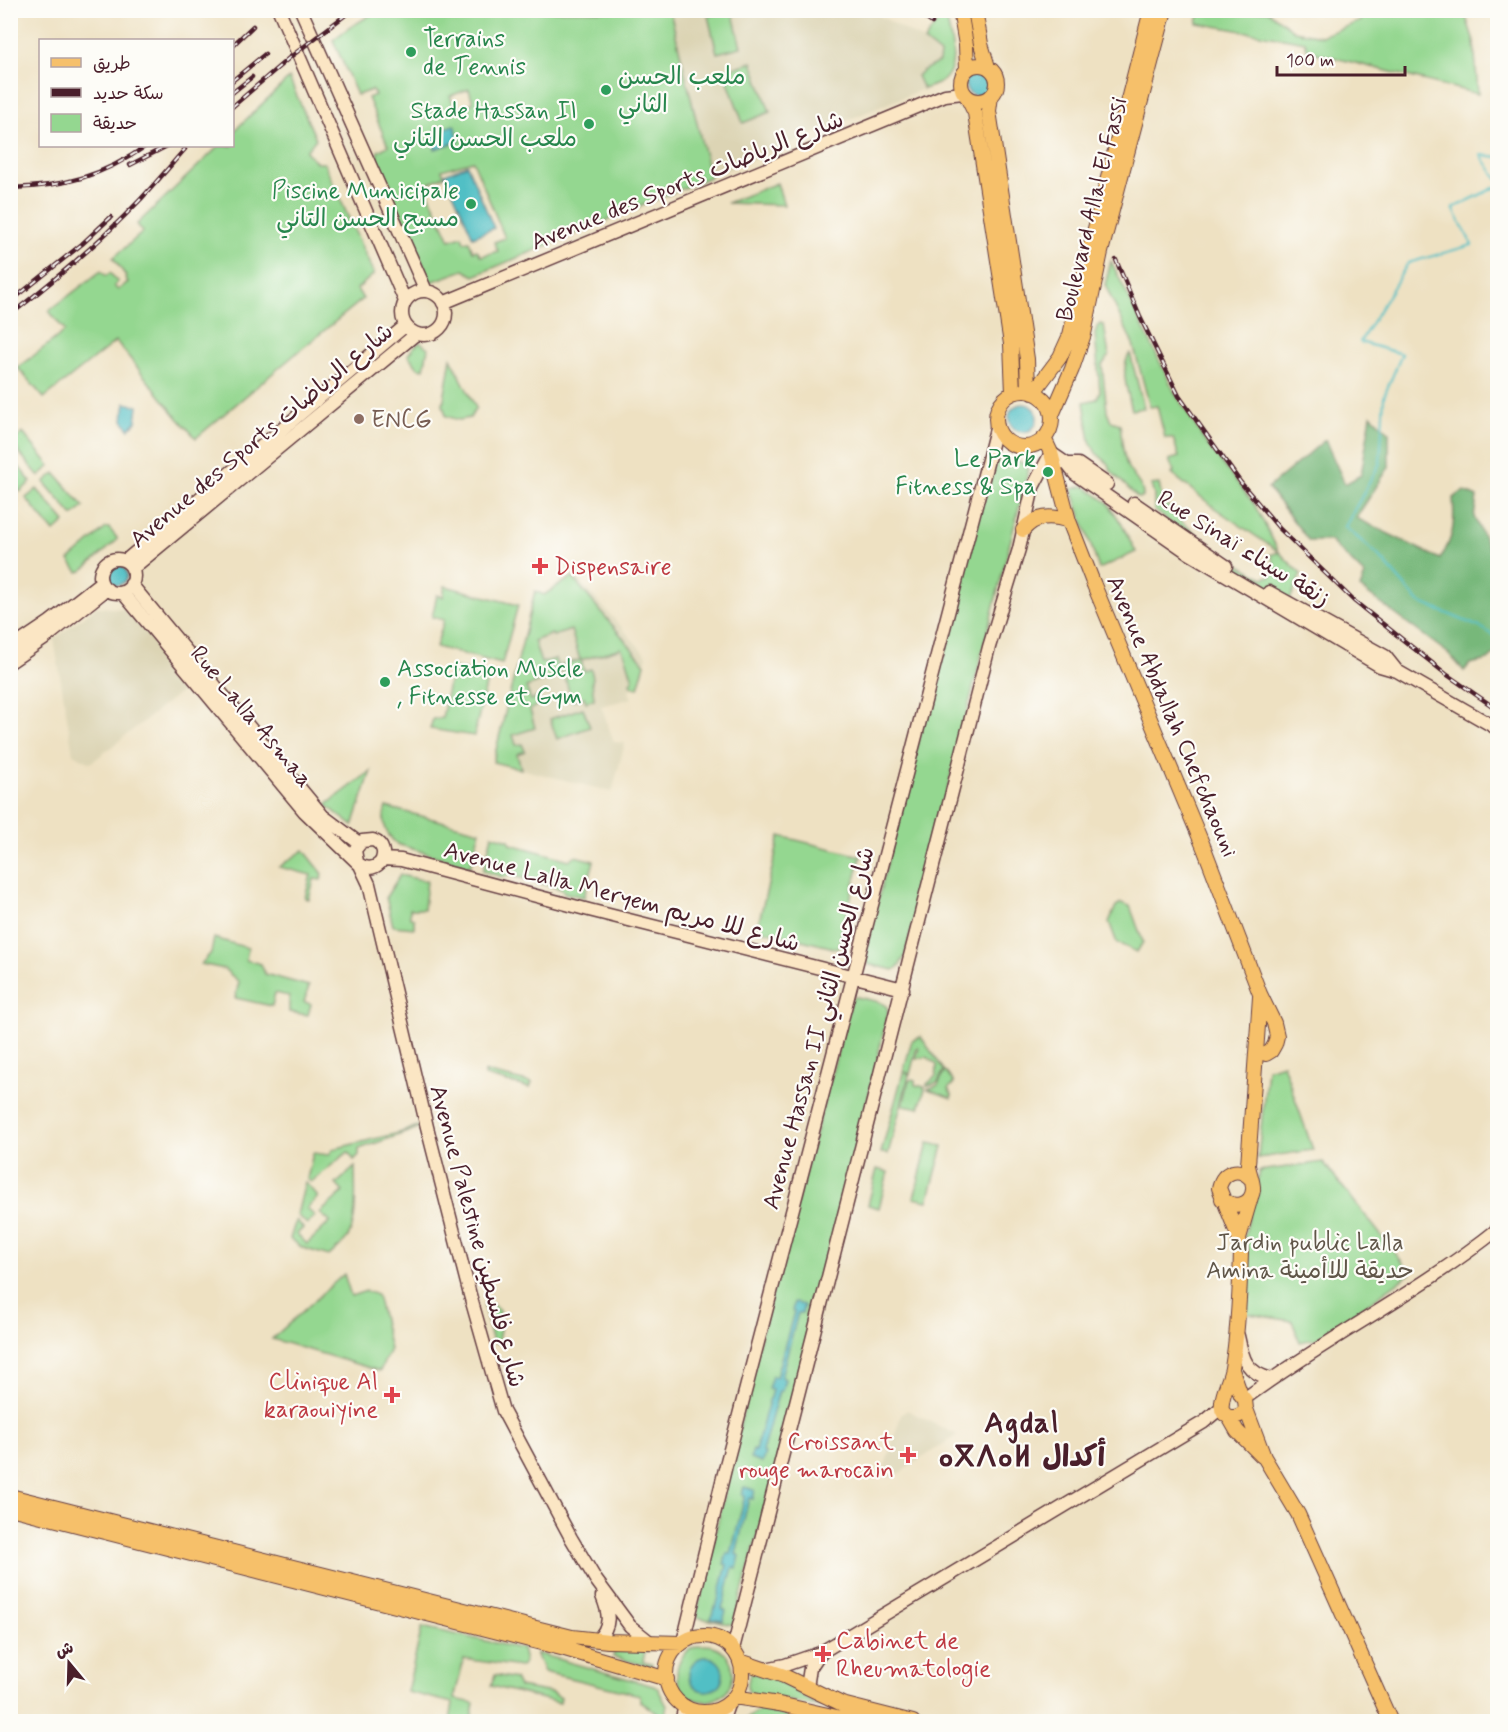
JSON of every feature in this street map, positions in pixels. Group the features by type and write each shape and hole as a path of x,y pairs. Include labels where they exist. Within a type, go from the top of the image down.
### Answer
{"main road":[{"path":"960,10 966,45 967,69 963,91 975,113 1011,344 1013,393"},
{"path":"975,10 987,67 996,78 996,88 991,96 989,111 1027,358 1030,392"},
{"name":"Boulevard Allal El Fassi","path":"1030,392 1059,357 1070,335 1151,10"},
{"name":"Boulevard Allal El Fassi","path":"1052,415 1084,334 1101,252 1165,10"},
{"path":"967,69 977,65 987,67"},
{"path":"963,91 979,101 991,96"},
{"path":"1029,446 1044,438 1051,427 1052,415 1045,401 1030,392 1013,393 1000,405 996,413 997,425 1002,436 1018,446 1029,446 1051,453"},
{"name":"Avenue Abdallah Chefchaouni","path":"1044,438 1051,453 1069,521 1204,848 1260,994 1264,1017"},
{"path":"1023,530 1029,523 1043,517 1057,517 1069,521"},
{"path":"1261,1049 1274,1048 1277,1035 1274,1023 1264,1017 1246,1172 1254,1188 1239,1238 1240,1266 1236,1324 1232,1370 1225,1409 1238,1431 1264,1457"},
{"path":"1239,1238 1219,1188 1221,1179 1232,1172 1246,1172"},
{"path":"1222,1199 1238,1206 1246,1203 1252,1196"},
{"path":"1232,1370 1264,1457 1298,1514 1391,1722"},
{"path":"1225,1409 1232,1393 1244,1401"},
{"path":"1225,1409 1239,1417 1244,1401"},
{"path":"10,1496 572,1637 683,1643"},
{"path":"10,1508 565,1648 667,1679"},
{"path":"737,1655 742,1680 731,1700 719,1708 707,1711 696,1710 685,1706 673,1694 667,1679 669,1662 674,1652 683,1643 696,1637 710,1636 723,1640 737,1655 842,1704 914,1722"},
{"path":"731,1700 779,1704 859,1722"}],"street":[{"path":"279,10 405,301"},
{"path":"301,10 426,291"},
{"name":"Avenue des Sports شارع الرياضات","path":"443,303 945,96 963,91"},
{"path":"426,291 436,294 443,303 446,317 440,328 428,335 416,334 405,326 402,313 405,301 415,293 426,291"},
{"name":"Avenue des Sports شارع الرياضات","path":"129,565 405,326"},
{"name":"Avenue des Sports شارع الرياضات","path":"129,565 416,334"},
{"name":"Avenue Hassan II شارع الحسن الثاني","path":"683,1643 724,1473 997,425"},
{"path":"737,1655 815,1324 903,989 989,647 1033,487 1051,453"},
{"name":"Rue Sinaï زنقة سيناء","path":"1051,453 1067,464 1076,474 1189,553 1380,666 1397,671 1497,729"},
{"path":"118,559 129,565 133,574 127,588 114,592 104,585 100,572 107,562 118,559"},
{"path":"10,649 104,585"},
{"path":"10,662 44,639 104,585"},
{"name":"Rue Lalla Asmaa","path":"127,588 323,816 359,843"},
{"name":"Rue Lalla Asmaa","path":"127,588 304,811 358,863"},
{"path":"369,884 380,858 373,840 364,840 355,850 358,863 368,868 380,858"},
{"name":"Avenue Lalla Meryem شارع للا مريم","path":"380,858 401,860 903,989"},
{"name":"Avenue Palestine شارع فلسطين","path":"358,863 369,884 427,1127 496,1392 503,1411 597,1580 630,1626 650,1642"},
{"path":"1244,1401 1271,1379 1442,1271 1497,1229"},
{"path":"1236,1324 1245,1362 1250,1369 1271,1379"},
{"path":"765,1669 820,1653 1225,1409"},
{"name":"Avenue Palestine شارع فلسطين","path":"597,1580 609,1622 604,1634 597,1640"},
{"path":"807,1688 810,1668 820,1653"},
{"path":"722,1722 731,1700"},
{"path":"681,1722 685,1706"}],"shaded area":[{"path":"670,11 872,11 924,41 940,53 939,62 917,75 923,89 710,177"},
{"path":"575,575 647,656 638,688 631,686 629,693 632,698 601,706 614,742 625,743 612,792 493,762 535,591 544,595"},
{"path":"96,607 127,609 192,683 91,763 73,754 54,639"},
{"name":"Croissant rouge marocain","path":"907,1410 957,1435 892,1478 882,1475 901,1415"}],"green space":[{"path":"732,10 741,47 717,53 708,16"},
{"path":"377,11 670,11 710,177 474,276 464,270 431,282 377,162 378,151 388,146 368,98 375,95 372,90 357,95 333,40","holes":["469,89 473,103 456,109 450,96","473,161 505,238 494,242 498,251 481,256 477,250 473,251 469,241 464,242 462,236 450,240 425,185 444,176 442,170"]},
{"path":"945,11 951,38 953,58 951,67 948,75 941,82 923,89 917,76 939,62 940,54 924,41"},
{"path":"1200,11 1268,11 1294,31 1321,36 1361,21 1358,11 1464,11 1474,41 1478,94 1308,51 1305,42 1197,23"},
{"path":"752,62 770,112 743,123 724,71"},
{"path":"289,78 316,139 306,151 317,163 324,163 374,274 357,289 363,299 196,438 116,341 44,398 18,368 65,331 49,311 101,271 106,276 110,273 118,282 114,286 118,290 128,282 113,258 143,232 137,224 218,147 234,147 234,131"},
{"path":"777,183 784,205 727,203"},
{"path":"1111,261 1175,393 1207,444 1254,504 1279,552 1216,509 1172,474 1174,471 1169,460 1179,457 1173,438 1165,438 1157,406 1150,407 1133,344 1105,285"},
{"path":"1100,324 1104,325 1109,356 1102,365 1107,411 1111,421 1120,424 1126,463 1140,485 1143,497 1138,498 1111,471 1109,464 1096,453 1090,441 1084,402 1097,399 1100,391 1095,334"},
{"path":"420,342 428,348 424,369 418,368 408,355"},
{"path":"1130,353 1144,408 1132,410 1125,374"},
{"path":"451,358 476,408 470,418 459,420 446,416 443,405"},
{"path":"1371,415 1389,432 1389,467 1356,518 1440,559 1452,530 1453,498 1464,491 1477,497 1474,517 1497,565 1497,652 1488,660 1470,664 1464,671 1449,654 1360,588 1365,575 1330,541 1309,541 1268,488 1325,440 1345,484 1361,475"},
{"path":"23,433 50,466 39,476 11,443"},
{"path":"997,454 1028,466 1028,472 905,956 894,970 867,964 863,958 991,456"},
{"path":"11,457 31,482 20,492 11,480"},
{"path":"55,473 84,507 73,516 44,482"},
{"path":"1159,484 1162,499 1179,519 1214,550 1207,550 1154,510 1151,485"},
{"path":"1084,486 1108,503 1136,552 1099,569 1072,489"},
{"path":"37,489 65,522 54,532 26,498"},
{"path":"106,528 109,528 117,538 116,541 78,572 69,560"},
{"path":"1279,552 1301,574 1289,602 1251,577 1220,561 1227,558 1263,578 1271,576 1275,571 1270,555"},
{"path":"572,577 645,664 638,688 631,686 630,682 633,680 621,648 581,660 584,671 591,669 594,699 586,702 584,697 572,701 561,665 580,660 571,630 534,641 541,663 555,659 560,675 526,687 531,700 538,697 540,703 530,710 535,728 513,735 516,745 522,744 525,751 517,754 521,769 493,762 535,591 544,595"},
{"path":"445,586 518,605 502,664 436,647 444,620 432,617 437,595 443,597"},
{"path":"452,667 488,676 474,736 430,729 433,719 442,718"},
{"path":"583,708 590,727 557,739 550,719"},
{"path":"371,771 353,826 326,805"},
{"path":"386,807 480,831 470,867 397,844 385,827"},
{"path":"492,835 509,840 511,844 569,860 575,856 594,861 584,897 510,875 503,877 483,871"},
{"path":"780,836 861,856 838,949 757,929"},
{"path":"304,850 323,874 321,880 314,879 309,899 305,898 311,875 279,867"},
{"path":"400,875 427,881 424,909 410,909 410,918 414,919 414,928 393,926 386,897"},
{"path":"1121,903 1130,906 1143,942 1137,952 1117,943 1109,922 1116,906"},
{"path":"214,938 248,948 246,960 261,964 265,974 309,986 304,1002 311,1004 308,1015 289,1012 289,996 275,993 272,1006 235,998 239,982 224,969 201,964 211,953"},
{"path":"852,998 880,1002 887,1007 888,1013 807,1357 733,1625 696,1617 758,1346"},
{"path":"921,1037 944,1070 938,1082 927,1086 936,1076 937,1065 927,1057 916,1059 919,1048 917,1047 910,1074 905,1072 909,1075 888,1154 881,1153 912,1040"},
{"path":"1283,1064 1313,1150 1258,1158 1267,1069"},
{"path":"945,1071 954,1083 948,1089 952,1095 951,1098 928,1089 938,1085"},
{"path":"485,1072 532,1083 530,1088 485,1076"},
{"path":"915,1080 915,1085 925,1089 919,1108 903,1105 909,1081"},
{"path":"418,1126 419,1128 359,1149 359,1155 354,1160 348,1152 311,1182 307,1179 313,1153 329,1155 333,1149"},
{"path":"928,1143 943,1146 928,1201 914,1198"},
{"name":"Jardin public Lalla Amina حديقة للاأمينة","path":"1323,1162 1411,1273 1320,1338 1300,1342 1292,1321 1244,1313 1241,1252 1259,1171"},
{"path":"355,1167 354,1220 345,1241 329,1256 303,1248 290,1239 296,1220 303,1228 297,1234 307,1244 330,1222 320,1213 343,1192 336,1184"},
{"path":"877,1169 888,1172 879,1208 868,1205"},
{"path":"305,1182 318,1197 307,1209 315,1216 307,1224 297,1215"},
{"path":"344,1274 351,1296 366,1291 377,1295 390,1349 380,1371 272,1339"},
{"path":"485,1302 492,1304 500,1312 498,1343 493,1343"},
{"path":"422,1627 522,1649 525,1662 520,1667 464,1659 454,1699 474,1703 471,1721 450,1721 453,1703 407,1692"},
{"path":"705,1645 716,1647 725,1653 731,1662 733,1673 731,1684 725,1693 716,1699 705,1701 694,1699 685,1693 679,1684 677,1673 679,1662 685,1653 694,1647"},
{"path":"615,1648 650,1648 649,1651 645,1651 643,1662 652,1664 652,1667 613,1657"},
{"path":"536,1653 657,1687 667,1706 665,1717 640,1702 640,1695 544,1672"},
{"path":"750,1673 770,1678 821,1707 750,1693 747,1688"},
{"path":"495,1675 515,1679 519,1687 552,1693 561,1698 560,1703 491,1686"},
{"path":"760,1710 808,1721 743,1721"}],"water":[{"path":"978,70 987,74 991,83 987,92 978,96 969,92 965,83 969,74"},
{"path":"454,125 460,141 435,149 432,138 436,131"},
{"name":"Piscine Municipale مسبح الحسن التاني","path":"467,165 494,228 473,237 445,174"},
{"path":"125,403 138,406 136,422 129,429 123,420"},
{"path":"1023,404 1033,408 1037,418 1033,428 1023,432 1013,428 1009,418 1013,408"},
{"path":"117,565 124,568 127,575 124,582 117,585 110,582 107,575 110,568"},
{"path":"794,1303 804,1305 802,1313 798,1313 781,1377 785,1379 782,1391 779,1391 762,1452 765,1453 762,1463 750,1459 753,1450 755,1451 772,1390 768,1389 772,1376 776,1377 794,1312 792,1311"},
{"path":"744,1487 755,1490 753,1499 749,1498 736,1554 740,1556 737,1568 733,1567 722,1609 726,1611 723,1621 711,1619 727,1565 724,1564 727,1553 731,1554 745,1495 742,1494"},
{"path":"706,1657 718,1662 723,1674 718,1686 706,1691 694,1686 689,1674 694,1662"}],"waterway":[{"path":"1498,27 1496,44 1498,45"},
{"path":"1498,157 1481,155 1498,180"},
{"path":"1498,186 1453,208 1472,245 1408,263 1360,342 1402,354 1384,396 1380,463 1345,527 1377,554 1419,602 1482,628 1498,638"}],"railway":[{"path":"234,105 289,58 352,10"},
{"path":"914,10 932,23"},
{"path":"234,44 253,26"},
{"path":"234,79 265,54"},
{"path":"234,91 252,77"},
{"path":"10,188 48,185 82,178 114,165 144,147"},
{"path":"130,165 165,147"},
{"path":"10,315 108,232 185,149"},
{"path":"10,302 82,244 111,217"},
{"path":"1116,260 1140,317 1179,396 1241,483 1279,528 1354,601 1446,674 1498,710"}],"place":[{"name":"Terrains de Tennis","path":"411,52"},
{"name":"ملعب الحسن الثاني","path":"606,90"},
{"name":"Stade Hassan II ملعب الحسن التاني","path":"589,124"},
{"name":"Piscine Municipale مسبح الحسن التاني","path":"471,204"},
{"name":"ENCG","path":"359,419"},
{"name":"Le Park Fitness & Spa","path":"1048,472"},
{"name":"Dispensaire","path":"540,566"},
{"name":"Association Muscle , Fitnesse et Gym","path":"385,682"},
{"name":"Clinique Al karaouiyine","path":"392,1395"},
{"name":"Croissant rouge marocain","path":"908,1455"},
{"name":"Cabinet de Rheumatologie","path":"823,1654"}],"district":[{"name":"Agdal ⴰⴳⴷⴰⵍ أكدال","path":"1022,1439"}]}
